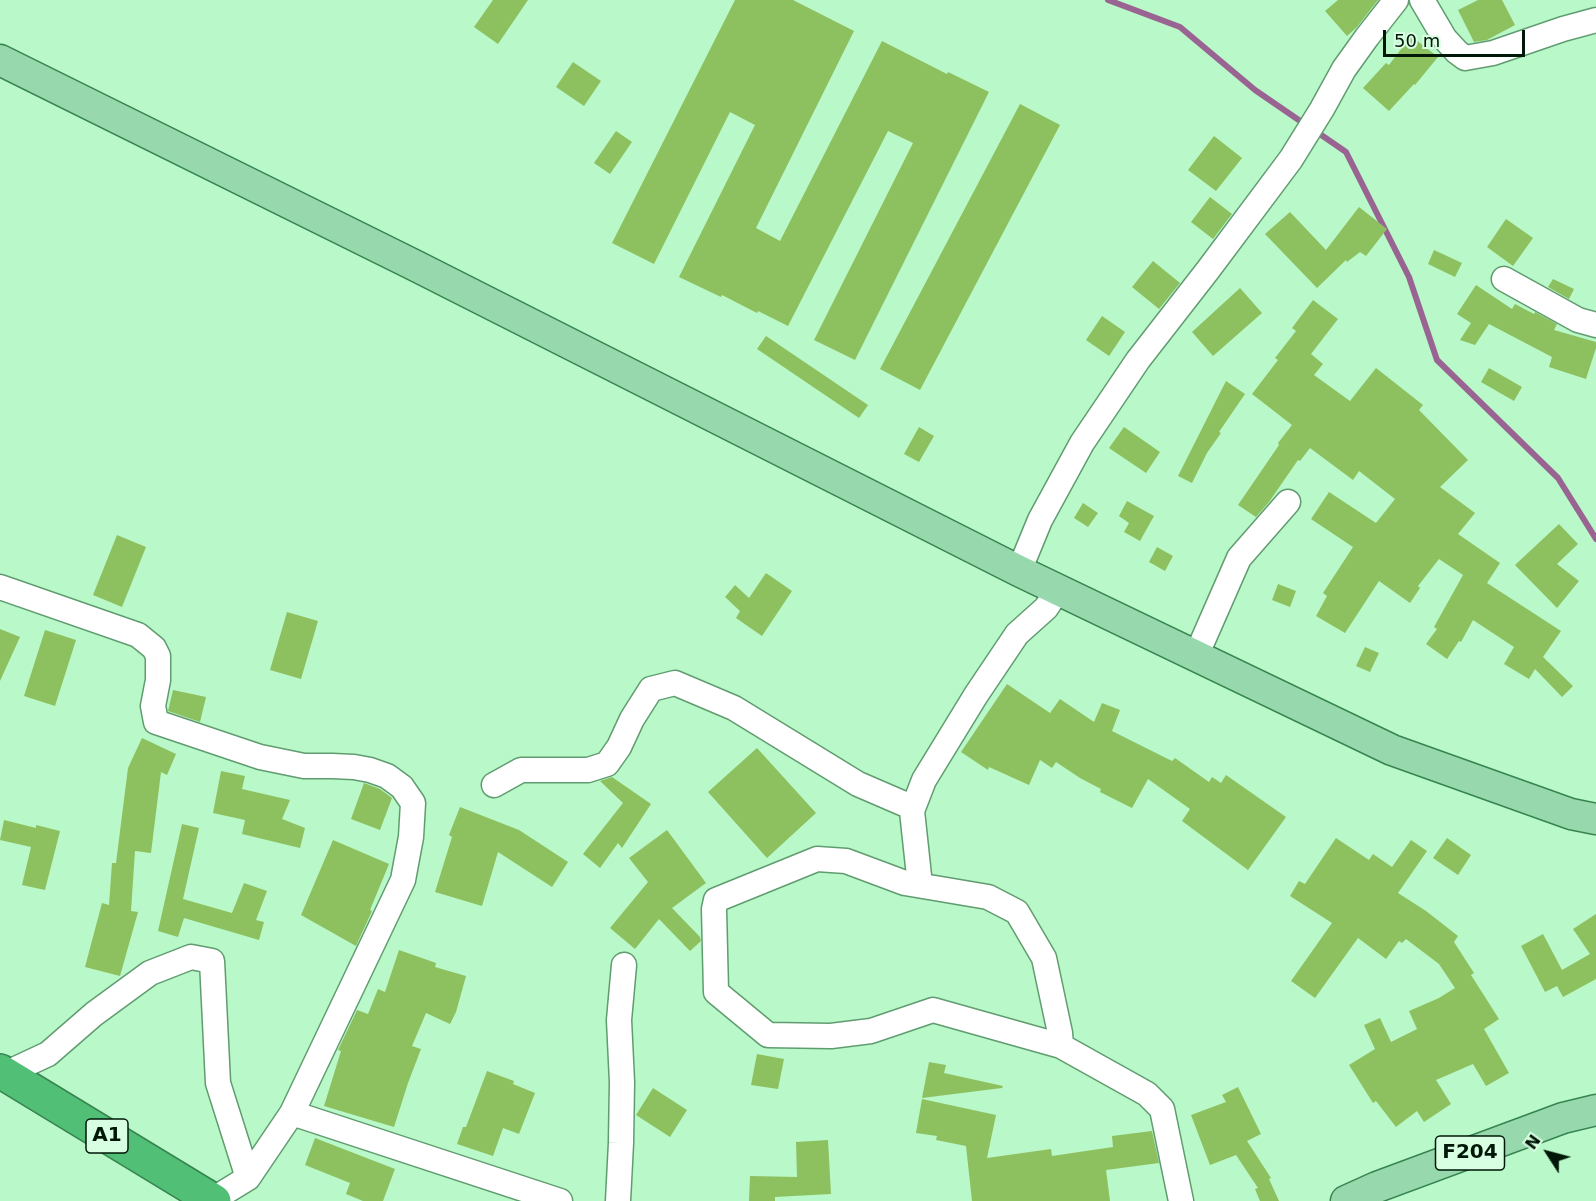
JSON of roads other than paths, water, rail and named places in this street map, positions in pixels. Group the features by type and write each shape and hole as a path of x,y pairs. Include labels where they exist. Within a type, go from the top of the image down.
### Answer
{"highway":[{"name":"A1","path":"2,1073 213,1201"}],"main road":[{"path":"0,60 435,276 1019,571 1392,750 1571,814 1596,819"},
{"name":"F204","path":"1346,1201 1377,1187 1563,1118 1596,1110"}],"street":[{"path":"1019,571 1040,520 1082,443 1138,360 1292,159 1344,69 1396,0"},
{"path":"1422,0 1445,39 1465,58 1493,53 1596,20"},
{"path":"1504,279 1578,320 1596,325"},
{"path":"1196,656 1239,558 1288,502"},
{"path":"0,587 138,635 154,648 158,656 158,680 153,706 156,722 260,757 304,766 343,766 370,770 387,776 402,787 413,803 411,837 403,880 292,1113 248,1178 213,1201"},
{"path":"912,811 924,780 981,686 1017,634 1046,608 1058,590"},
{"path":"494,785 521,770 588,770 607,764 651,689 675,683 734,708 858,784 909,806 912,811 920,885"},
{"path":"1061,1046 1044,958 1017,912 988,897 905,883 846,861 817,859 716,900 714,909 716,992 768,1035 831,1036 871,1031 933,1010 1061,1046 1147,1094 1162,1109 1181,1201"},
{"path":"2,1073 48,1054 94,1014 150,973 191,957 212,961 218,1083 248,1178"},
{"path":"618,1201 622,1082 619,1020 624,965"},
{"path":"292,1113 560,1201"}],"waterway":[{"path":"1108,0 1180,27 1255,90 1306,125"},
{"path":"1314,130 1346,152 1409,277 1437,360 1558,478 1596,539"}]}
